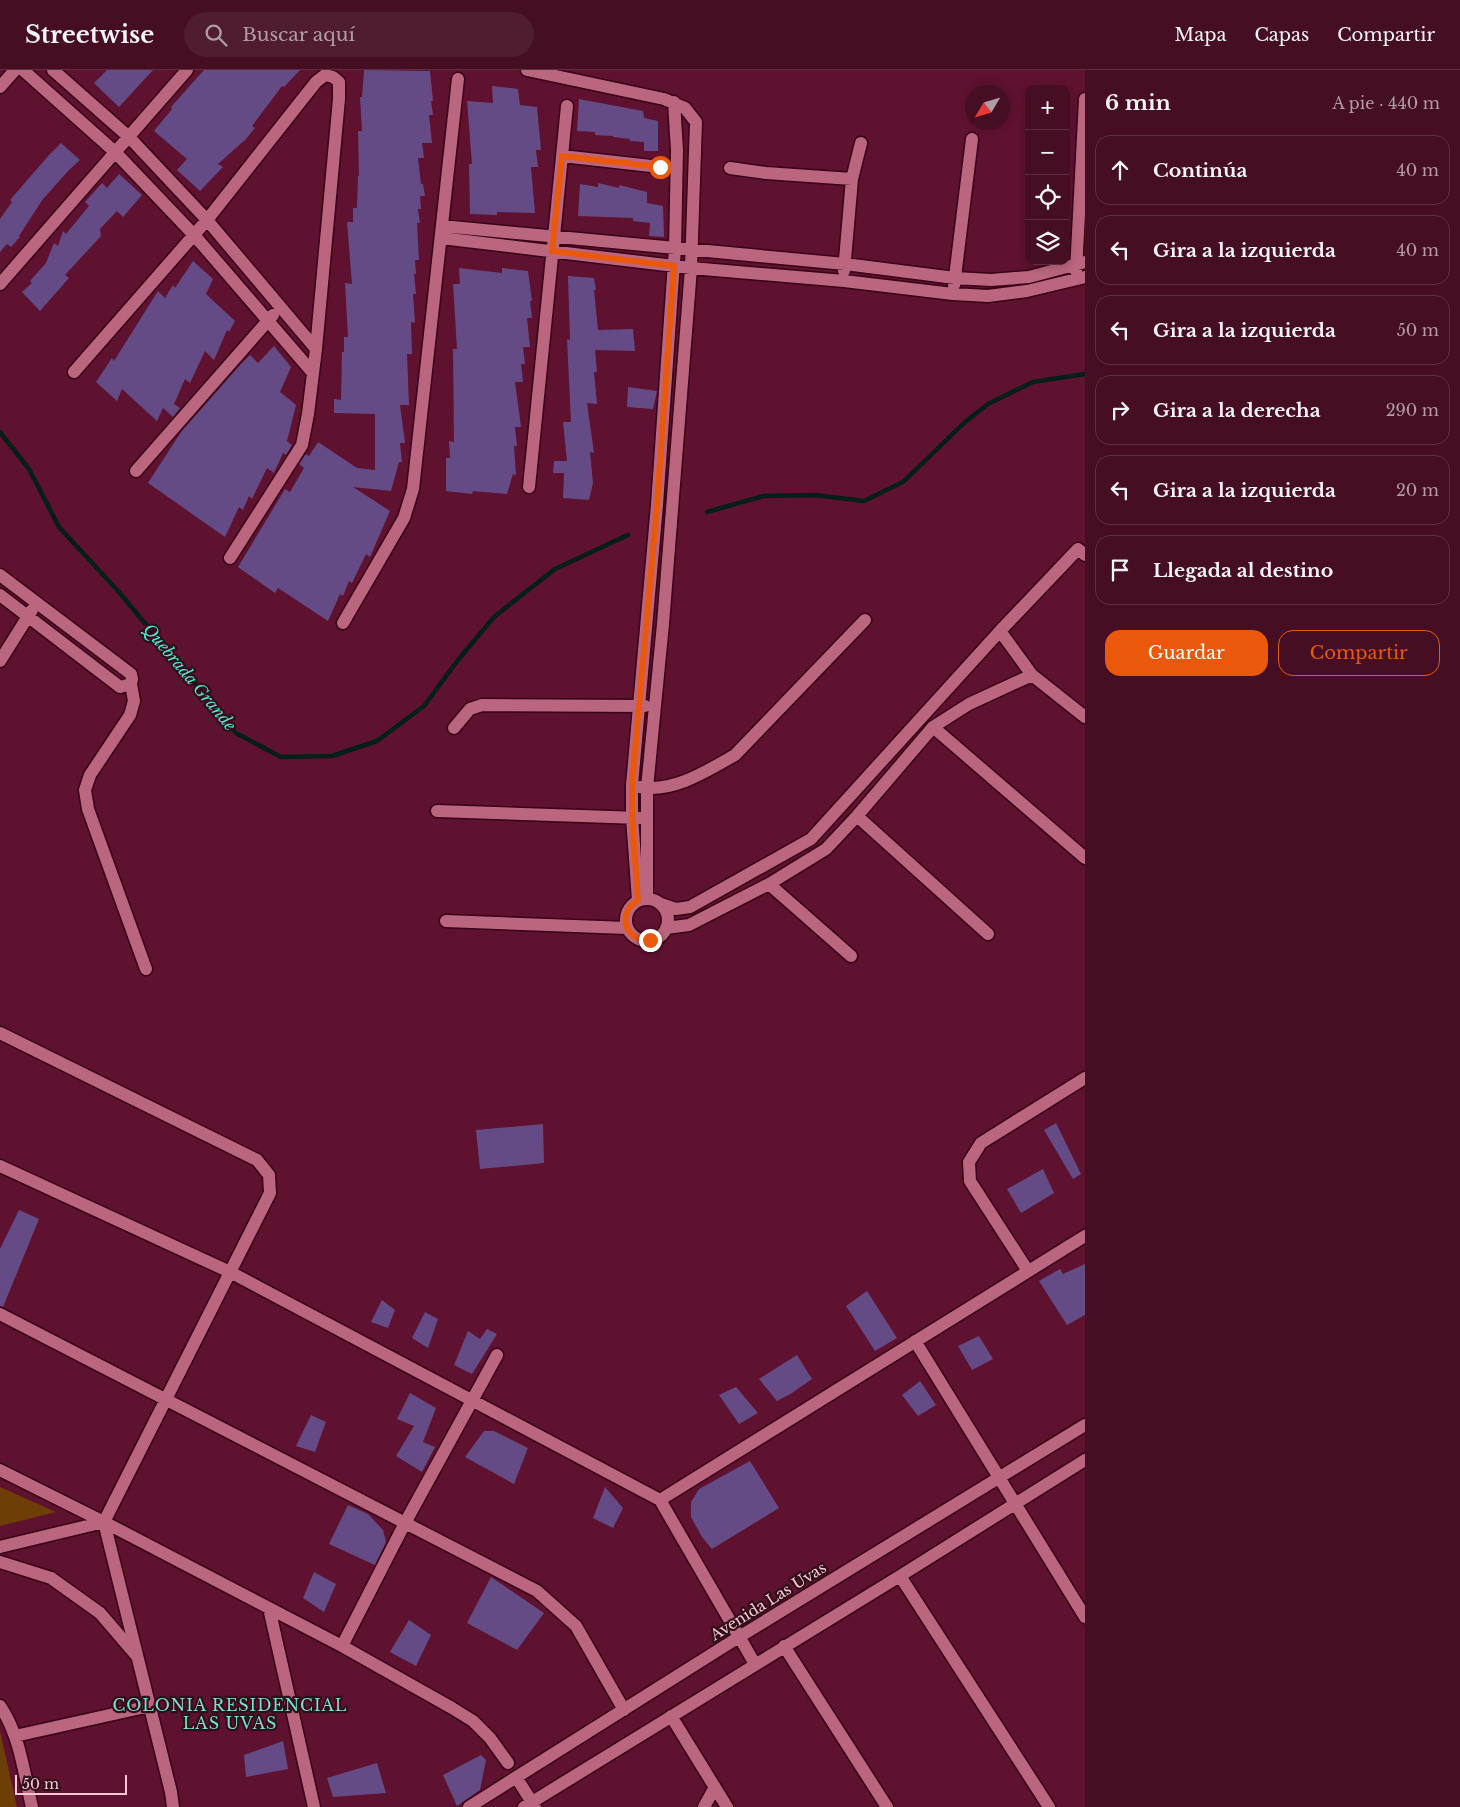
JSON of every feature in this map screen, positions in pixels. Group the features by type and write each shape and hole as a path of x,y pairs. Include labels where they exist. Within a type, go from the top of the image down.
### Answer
{"street":[{"path":"0,87 15,70"},
{"path":"23,70 115,152 194,236 313,373"},
{"path":"53,70 129,137 207,220 316,350"},
{"path":"0,284 188,70"},
{"path":"527,70 674,102 685,108 696,122 693,249 660,656 647,788 643,900"},
{"path":"74,372 194,236 316,82 325,75 333,77 339,82 316,350 302,445 230,558"},
{"path":"343,623 404,518 413,489 458,79"},
{"path":"442,232 552,251 691,268 844,281 953,294 988,296 1027,291 1080,279 1085,99"},
{"path":"643,900 632,817 632,785 657,505 674,266 677,150 674,102"},
{"path":"529,487 567,106"},
{"path":"953,294 972,139"},
{"path":"844,281 852,178 861,143"},
{"path":"562,156 660,167"},
{"path":"730,168 852,178"},
{"path":"442,232 554,236 619,244 693,249 845,264 955,278 991,280 1029,277 1081,263"},
{"path":"616,258 619,244"},
{"path":"136,471 280,308"},
{"path":"661,904 667,915 666,928 657,938 644,941 631,934 627,928 626,915 633,904 643,900 655,900 676,909 690,907 812,839 1000,631 1078,549 1085,555"},
{"path":"0,575 131,674 134,701 130,715 90,775 85,790 88,809 146,969"},
{"path":"0,595 120,687 131,684"},
{"path":"0,660 37,603"},
{"path":"632,785 647,788 675,785 711,769 734,755 865,620"},
{"path":"1000,631 1032,675 1085,717"},
{"path":"643,654 660,656"},
{"path":"666,928 689,925 769,884 826,849 857,816 933,727 969,704 1032,675"},
{"path":"454,728 470,708 482,705 655,707"},
{"path":"933,727 1085,858"},
{"path":"437,811 647,818"},
{"path":"857,816 988,934"},
{"path":"769,884 850,956"},
{"path":"446,922 627,928"},
{"path":"0,1033 257,1160 269,1175 270,1193 104,1522 173,1807"},
{"path":"1028,1271 970,1182 969,1162 981,1143 1085,1078"},
{"path":"0,1166 230,1272 660,1500 755,1664"},
{"path":"660,1500 1085,1236"},
{"path":"0,1314 537,1591 576,1626 624,1710"},
{"path":"915,1341 1085,1617"},
{"path":"342,1646 405,1522 498,1355"},
{"name":"Avenida Las Uvas","path":"469,1807 739,1637 1085,1425"},
{"path":"516,1777 530,1805 1085,1460"},
{"path":"0,1470 342,1646 473,1721 490,1738 508,1763"},
{"path":"0,1547 104,1522"},
{"path":"0,1562 51,1578 100,1613 138,1657"},
{"path":"900,1576 1049,1807"},
{"path":"269,1608 314,1807"},
{"path":"784,1646 887,1807"},
{"path":"0,1706 15,1736 32,1807"},
{"path":"15,1736 150,1706"},
{"path":"671,1716 727,1807"},
{"path":"704,1807 715,1787"}],"shaded area":[{"path":"0,1487 56,1512 0,1526"},
{"path":"0,1731 17,1807 0,1807"}],"building":[{"path":"107,70 153,70 119,107 94,83"},
{"path":"204,70 300,70 284,87 282,86 252,126 255,128 246,139 218,164 223,167 200,191 177,170 187,159 154,131 172,109 171,107"},
{"path":"364,70 430,71 433,115 429,115 432,143 422,143 424,158 418,158 421,184 423,184 425,196 420,196 421,209 418,209 420,223 417,223 419,260 415,260 416,294 413,294 415,323 411,322 412,354 407,354 409,405 400,405 405,443 400,443 402,462 399,462 391,491 353,487 390,511 370,557 366,554 352,583 349,581 343,596 340,594 328,621 278,588 275,593 238,567 285,489 290,492 304,468 299,464 306,454 309,456 318,442 357,468 375,470 375,414 334,413 334,399 341,400 342,352 344,352 344,337 348,337 345,283 352,284 347,222 353,222 353,208 357,208 359,176 358,131 362,131 360,97 362,97"},
{"path":"492,86 518,89 520,105 537,107 541,150 536,150 538,167 531,167 535,213 497,212 497,215 470,214 469,164 472,164 467,101 493,103"},
{"path":"579,99 643,111 644,118 658,121 658,151 644,151 644,142 630,141 630,139 613,136 595,135 595,132 577,131"},
{"path":"61,143 80,160 43,199 20,237 11,247 7,244 0,252 0,219 12,202 10,200"},
{"path":"119,174 142,195 123,217 117,211 100,229 101,236 65,275 69,278 40,311 22,292 32,283 30,281 46,263 54,243 58,246 63,231 66,234 89,206 85,202 102,183 107,188"},
{"path":"598,183 619,188 619,185 647,192 647,203 663,206 664,237 649,236 650,223 633,221 633,218 578,216 580,184 598,187"},
{"path":"193,261 213,279 206,294 235,321 229,332 227,330 214,360 205,351 190,383 185,379 174,404 180,408 173,417 163,408 157,421 122,389 117,401 96,382 112,358 114,361 158,291 165,298 173,285 175,288"},
{"path":"459,268 502,273 502,268 528,271 532,301 530,301 532,318 527,318 530,347 523,347 525,364 521,364 523,382 515,382 521,427 515,427 517,446 514,446 516,475 513,474 507,494 473,491 472,494 446,491 446,458 450,458 449,441 454,442 453,349 457,349 453,284 460,284"},
{"path":"568,276 594,278 598,330 633,329 635,351 595,350 597,372 594,372 597,404 587,403 594,453 590,452 593,483 589,500 563,498 564,473 553,473 554,461 567,461 563,422 571,422 567,339 570,340"},
{"path":"274,346 291,367 280,392 296,405 287,441 292,445 286,455 283,453 274,473 267,468 252,499 249,496 243,510 239,507 225,537 148,483 181,432 241,364 250,355 258,363"},
{"path":"628,387 657,391 653,409 627,407"},
{"path":"1056,1123 1081,1174 1073,1179 1044,1130"},
{"path":"543,1124 544,1163 480,1169 476,1130"},
{"path":"1043,1169 1054,1193 1021,1213 1007,1189"},
{"path":"19,1210 39,1219 3,1307 0,1306 0,1249"},
{"path":"1085,1264 1085,1315 1067,1325 1039,1281 1060,1269 1063,1274"},
{"path":"867,1291 897,1338 875,1351 846,1306"},
{"path":"382,1300 395,1310 388,1328 371,1322"},
{"path":"425,1312 438,1319 428,1348 412,1338"},
{"path":"487,1329 497,1334 472,1374 454,1365 468,1331 480,1339"},
{"path":"979,1336 993,1359 972,1370 958,1346"},
{"path":"797,1355 812,1379 777,1401 759,1379"},
{"path":"920,1381 936,1405 918,1416 902,1395"},
{"path":"736,1387 758,1413 739,1424 719,1395"},
{"path":"410,1393 436,1408 423,1442 435,1447 422,1472 396,1456 414,1426 397,1419"},
{"path":"311,1415 326,1422 315,1452 296,1446"},
{"path":"484,1431 494,1431 528,1448 514,1484 465,1457"},
{"path":"750,1461 779,1508 712,1549 702,1537 691,1517 691,1502 699,1489"},
{"path":"605,1487 623,1508 613,1528 593,1518"},
{"path":"348,1505 368,1514 383,1530 386,1542 375,1565 329,1544"},
{"path":"314,1572 336,1584 324,1612 303,1598"},
{"path":"491,1577 544,1613 517,1650 467,1623"},
{"path":"409,1620 431,1635 416,1666 390,1652"},
{"path":"283,1741 288,1769 246,1777 244,1755"},
{"path":"481,1755 486,1760 480,1790 457,1806 443,1775"},
{"path":"377,1763 386,1793 333,1797 327,1778"}],"waterway":[{"name":"Quebrada Grande","path":"707,512 764,496 815,495 864,501 903,482 964,423 988,404 1033,382 1085,374"},
{"name":"Quebrada Grande","path":"0,432 29,469 59,527 119,592 236,733 281,757 332,756 377,741 424,706 458,660 494,617 555,569 628,535"}],"district":[{"name":"COLONIA RESIDENCIAL LAS UVAS","path":"230,1714"}],"route":[{"path":"650,940 644,941 631,934 627,928 626,915 638,900 632,817 632,785 657,505 674,266 552,251 562,156 660,167"}]}
